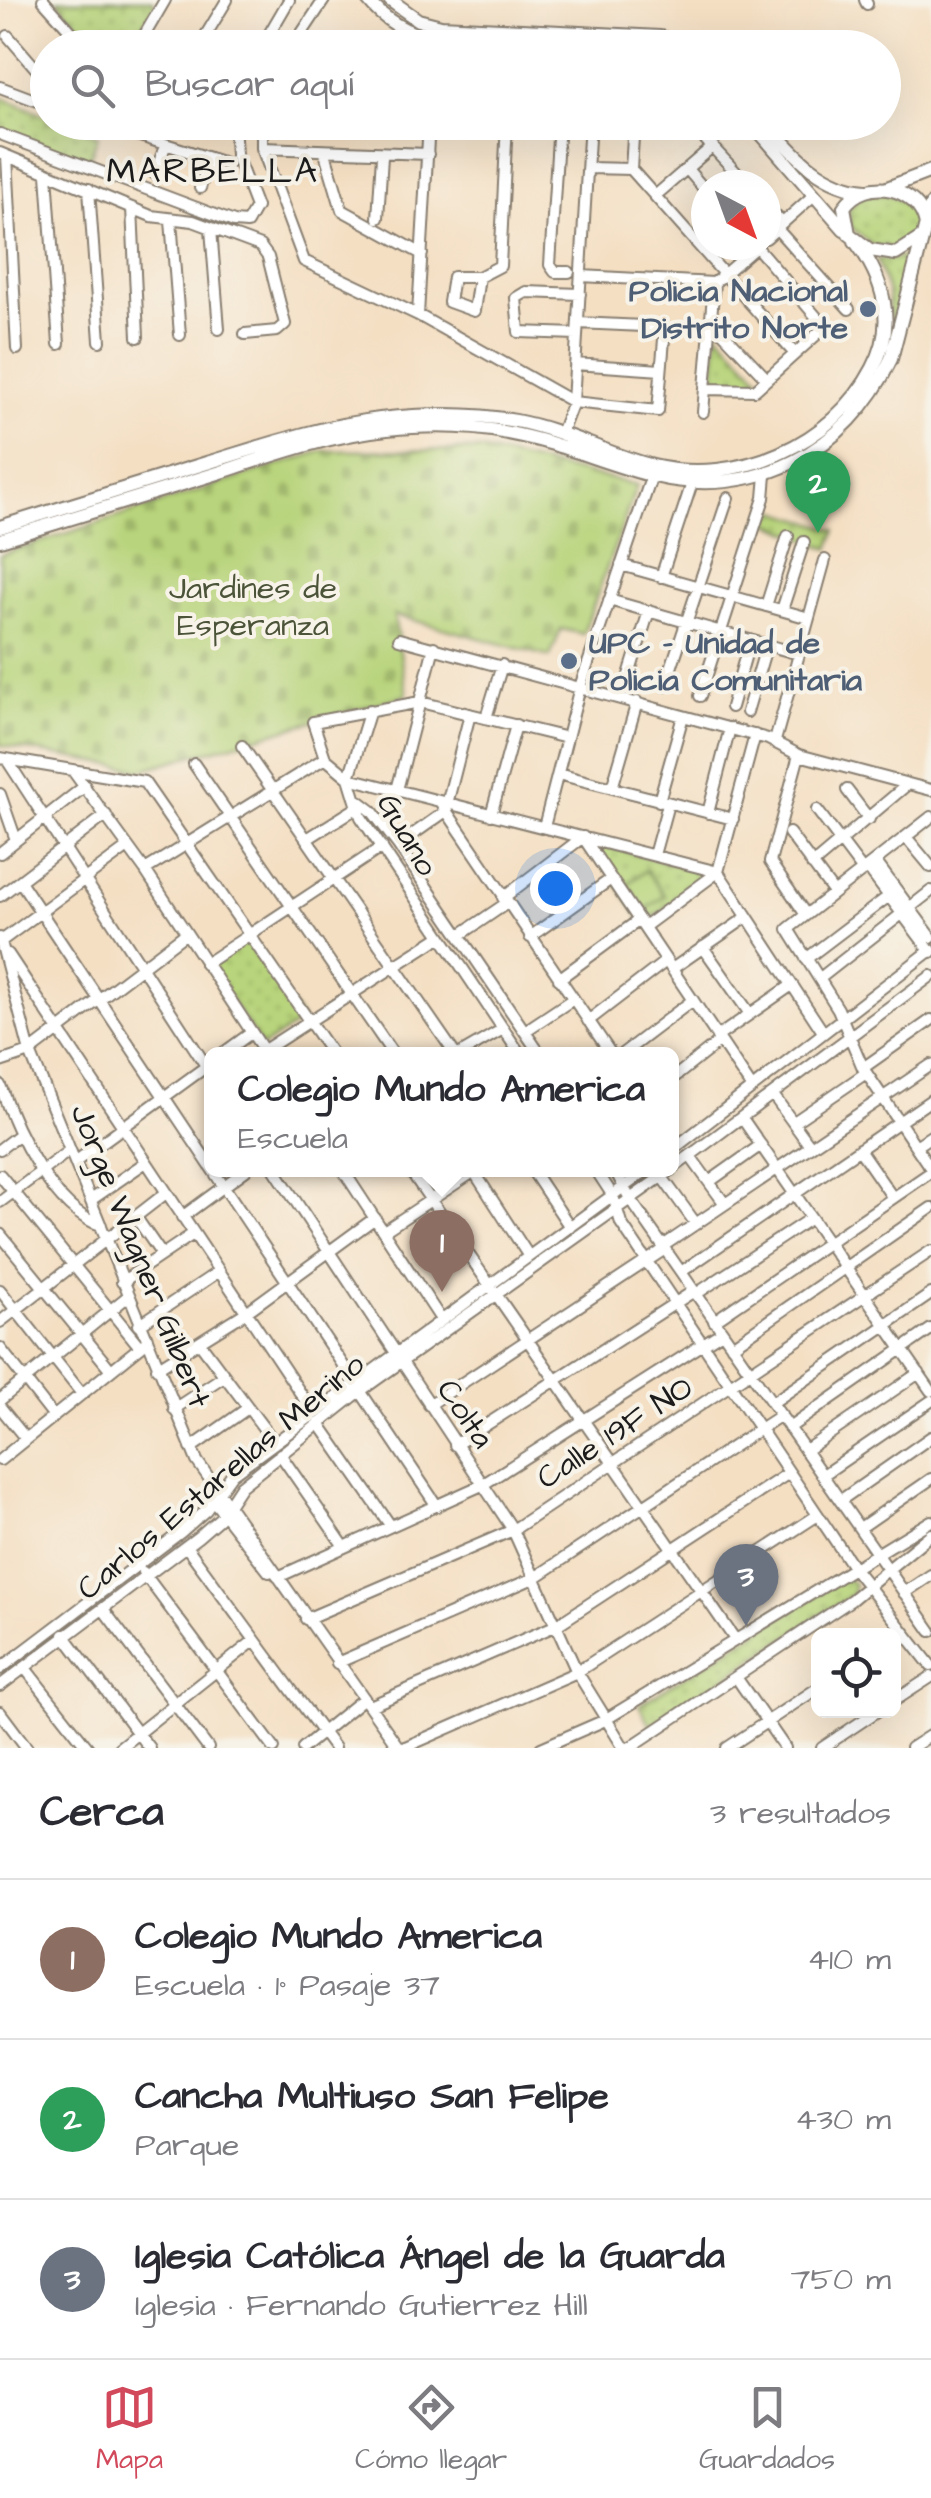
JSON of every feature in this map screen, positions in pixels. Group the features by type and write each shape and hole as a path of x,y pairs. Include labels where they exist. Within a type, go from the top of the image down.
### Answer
{"main road":[{"path":"368,0 403,30"},
{"path":"390,0 407,14 440,26 520,30"},
{"path":"0,527 292,437 352,423 462,416 514,421 654,466 698,471 758,462 802,441 854,396 883,342 886,315 880,280 852,238 767,140"},
{"path":"784,140 813,170 850,188 886,189 931,171"},
{"path":"886,189 914,201 925,231"},
{"path":"870,190 856,194 844,206 852,238 880,254 896,254 925,231"},
{"path":"0,540 301,446 386,429 509,432 652,476 692,483 730,482 766,474 803,458 831,438 871,397 891,359 931,205"}],"street":[{"path":"43,0 70,30"},
{"path":"209,30 228,0"},
{"path":"272,30 289,0"},
{"path":"304,30 324,0"},
{"path":"147,30 162,1"},
{"path":"439,30 440,26"},
{"path":"8,36 30,62"},
{"path":"0,87 30,99"},
{"path":"0,134 234,222 247,222 256,208 236,155 235,140"},
{"path":"149,140 228,164"},
{"path":"262,140 301,256 308,263 418,316 573,402 658,412 667,331 660,325 519,332 516,298 526,292 580,294"},
{"path":"418,316 428,140"},
{"path":"479,276 500,266 506,140"},
{"path":"558,140 550,265 555,272 714,283"},
{"path":"561,433 573,402 580,294 575,274 589,140"},
{"path":"631,169 633,140"},
{"path":"707,140 735,170"},
{"path":"155,174 166,146"},
{"path":"656,196 713,146"},
{"path":"262,148 382,156 428,154"},
{"path":"325,152 342,210 422,254"},
{"path":"17,349 4,154 132,208 171,220 194,221 260,246 268,256 284,324 278,330 245,334"},
{"path":"378,218 382,156"},
{"path":"200,188 210,159"},
{"path":"588,168 631,169 795,354"},
{"path":"686,169 691,174"},
{"path":"47,174 59,344"},
{"path":"88,189 100,342"},
{"path":"781,225 814,195"},
{"path":"132,208 138,338"},
{"path":"171,220 180,335"},
{"path":"781,227 848,309"},
{"path":"212,229 218,330"},
{"path":"703,412 714,283 740,260"},
{"path":"706,389 755,390 825,327 768,260"},
{"path":"711,320 766,380"},
{"path":"575,364 661,370"},
{"path":"700,696 760,511 766,474"},
{"path":"544,827 580,687 652,476"},
{"path":"661,577 692,483"},
{"path":"664,686 728,498"},
{"path":"766,606 788,536"},
{"path":"782,610 804,542"},
{"path":"775,741 825,560"},
{"path":"621,565 809,618"},
{"path":"609,600 799,654"},
{"path":"629,675 649,611"},
{"path":"399,639 756,735 799,755 931,790"},
{"path":"731,707 750,640"},
{"path":"747,712 767,644"},
{"path":"397,790 434,648"},
{"path":"486,718 502,665"},
{"path":"567,738 420,702 314,722 325,758 349,778 718,872 823,1032"},
{"path":"612,788 637,702"},
{"path":"307,839 356,802 349,778 370,710"},
{"path":"398,845 444,805 470,714"},
{"path":"654,855 683,716"},
{"path":"491,814 516,725"},
{"path":"708,813 730,728"},
{"path":"558,978 718,872 756,735"},
{"path":"242,746 452,1047"},
{"path":"799,755 770,856 772,868 806,915"},
{"path":"145,870 325,758"},
{"path":"3,759 145,783 327,1047"},
{"path":"3,759 204,1059"},
{"path":"194,764 388,1047"},
{"path":"73,770 145,870 260,1047"},
{"path":"558,774 733,819"},
{"path":"812,864 908,784"},
{"path":"0,853 85,786"},
{"path":"846,790 869,818"},
{"path":"0,794 16,840"},
{"name":"Guano","path":"356,802 372,810 398,845 535,1047"},
{"name":"Guano","path":"356,802 440,937 515,1047"},
{"path":"444,805 603,1047"},
{"path":"817,810 931,937"},
{"path":"0,896 106,816"},
{"path":"714,1321 931,1170 864,1070 841,1019 788,929 931,817"},
{"path":"789,833 834,893"},
{"path":"906,836 931,867"},
{"path":"460,935 583,837"},
{"path":"583,837 752,1088"},
{"path":"128,847 1,942 390,1525"},
{"path":"205,964 382,847"},
{"path":"679,1143 931,951 907,911 889,896 868,866"},
{"path":"530,937 611,879"},
{"path":"20,881 204,1161"},
{"path":"818,979 931,891"},
{"path":"806,959 889,896"},
{"path":"588,1021 747,917"},
{"path":"0,1062 30,1052 185,934"},
{"path":"273,1047 309,1019 440,937"},
{"name":"Jorge Wagner Gilbert","path":"1,942 30,1052 103,1231 143,1345 158,1368 190,1448 216,1496 401,1748"},
{"path":"703,947 750,1014"},
{"name":"Carlos Estarellas Merino","path":"679,1164 931,976"},
{"path":"679,1073 792,985"},
{"path":"0,1003 16,999"},
{"path":"525,1031 573,1000"},
{"path":"631,1047 692,1000"},
{"path":"794,1122 931,1020"},
{"path":"470,1047 503,1029"},
{"path":"231,1047 250,1033"},
{"path":"429,1405 647,1262 696,1224 931,1064"},
{"path":"75,1162 204,1072"},
{"path":"0,1085 17,1136 83,1218 103,1231"},
{"path":"774,1095 810,1146"},
{"path":"681,1272 931,1100"},
{"path":"742,1118 931,1391"},
{"path":"0,1149 17,1136"},
{"path":"916,1146 931,1136"},
{"path":"709,1182 761,1145"},
{"path":"859,1149 893,1198"},
{"path":"0,1202 70,1150"},
{"path":"690,1156 725,1204"},
{"path":"91,1200 146,1162"},
{"path":"0,1175 143,1345 0,1460"},
{"path":"215,1177 437,1506"},
{"path":"182,1218 237,1177"},
{"name":"Colta","path":"280,1177 513,1530 576,1672 603,1721 627,1748"},
{"path":"349,1177 440,1318"},
{"path":"415,1177 734,1638"},
{"path":"384,1231 463,1177"},
{"path":"478,1177 528,1255"},
{"path":"537,1177 570,1227"},
{"path":"600,1177 647,1262 759,1430 853,1567 931,1666"},
{"path":"620,1177 630,1199 714,1321 929,1624"},
{"name":"Carlos Estarellas Merino","path":"396,1358 440,1318 638,1177"},
{"name":"Carlos Estarellas Merino","path":"0,1669 57,1626 186,1546 316,1418 356,1387 661,1177"},
{"path":"671,1177 696,1224"},
{"path":"0,1322 72,1263 103,1231 135,1216 166,1193"},
{"path":"732,1346 931,1208"},
{"path":"135,1216 162,1254"},
{"path":"158,1368 245,1313 376,1218"},
{"path":"455,1445 811,1218"},
{"path":"0,1234 111,1370"},
{"path":"122,1282 193,1234"},
{"name":"Calle 19F NO","path":"306,1619 513,1530 931,1251"},
{"path":"139,1325 218,1272"},
{"path":"0,1290 82,1394"},
{"path":"772,1403 931,1294"},
{"path":"26,1439 0,1403 127,1297"},
{"path":"789,1428 931,1330"},
{"name":"Calle 19F NO","path":"277,1575 482,1485 722,1332"},
{"path":"200,1343 274,1442"},
{"path":"0,1348 54,1417"},
{"path":"806,1450 919,1373"},
{"path":"174,1410 224,1376"},
{"path":"823,1474 931,1401"},
{"path":"190,1448 248,1408"},
{"path":"337,1663 536,1577 780,1415"},
{"name":"Carlos Estarellas Merino","path":"0,1686 103,1610 197,1519 232,1474 274,1442 316,1418"},
{"path":"841,1500 931,1437"},
{"path":"280,1454 343,1545"},
{"path":"303,1748 367,1702 557,1625 790,1474"},
{"path":"860,1528 931,1479"},
{"path":"401,1748 576,1672 818,1515"},
{"path":"541,1748 603,1721 931,1520"},
{"path":"627,1748 868,1586 931,1534"},
{"path":"186,1546 334,1748"},
{"path":"142,1571 274,1748"},
{"path":"881,1600 886,1591 903,1590 931,1575"},
{"path":"103,1610 208,1748"},
{"path":"57,1626 149,1748"},
{"path":"901,1633 906,1630"},
{"path":"120,1748 256,1640"},
{"path":"25,1668 88,1748"},
{"path":"736,1677 784,1748"},
{"path":"901,1697 931,1677"},
{"path":"727,1748 811,1693"},
{"path":"0,1712 27,1748"},
{"path":"822,1748 868,1718"},
{"path":"911,1748 931,1735"}],"green space":[{"path":"57,0 152,0 155,5 140,30 87,30"},
{"path":"0,97 30,109 30,140 96,140 87,165 0,131"},
{"path":"883,194 905,204 916,221 912,238 896,249 872,245 851,227 849,209 862,196"},
{"path":"913,252 896,322 890,321 888,293 877,259 898,259"},
{"path":"718,332 759,377 752,385 714,383"},
{"name":"Jardines de Esperanza","path":"481,450 637,485 583,634 561,629 550,657 394,615 407,695 141,770 0,745 0,555 322,451"},
{"path":"767,508 836,530 829,549 762,520"},
{"path":"588,841 712,874 644,924"},
{"path":"646,870 665,896 645,910 627,884"},
{"path":"248,940 302,1021 262,1047 209,967"},
{"path":"845,1577 854,1584 853,1594 651,1726 639,1705"}],"place":[{"name":"Policia Nacional Distrito Norte","path":"868,309"},
{"name":"Cancha Multiuso San Felipe","path":"818,533"},
{"name":"UPC - Unidad de Policia Comunitaria","path":"569,661"},
{"name":"Colegio Mundo America","path":"442,1292"},
{"name":"Iglesia Católica Ángel de la Guarda","path":"746,1626"}],"district":[{"name":"MARBELLA","path":"213,171"}]}
